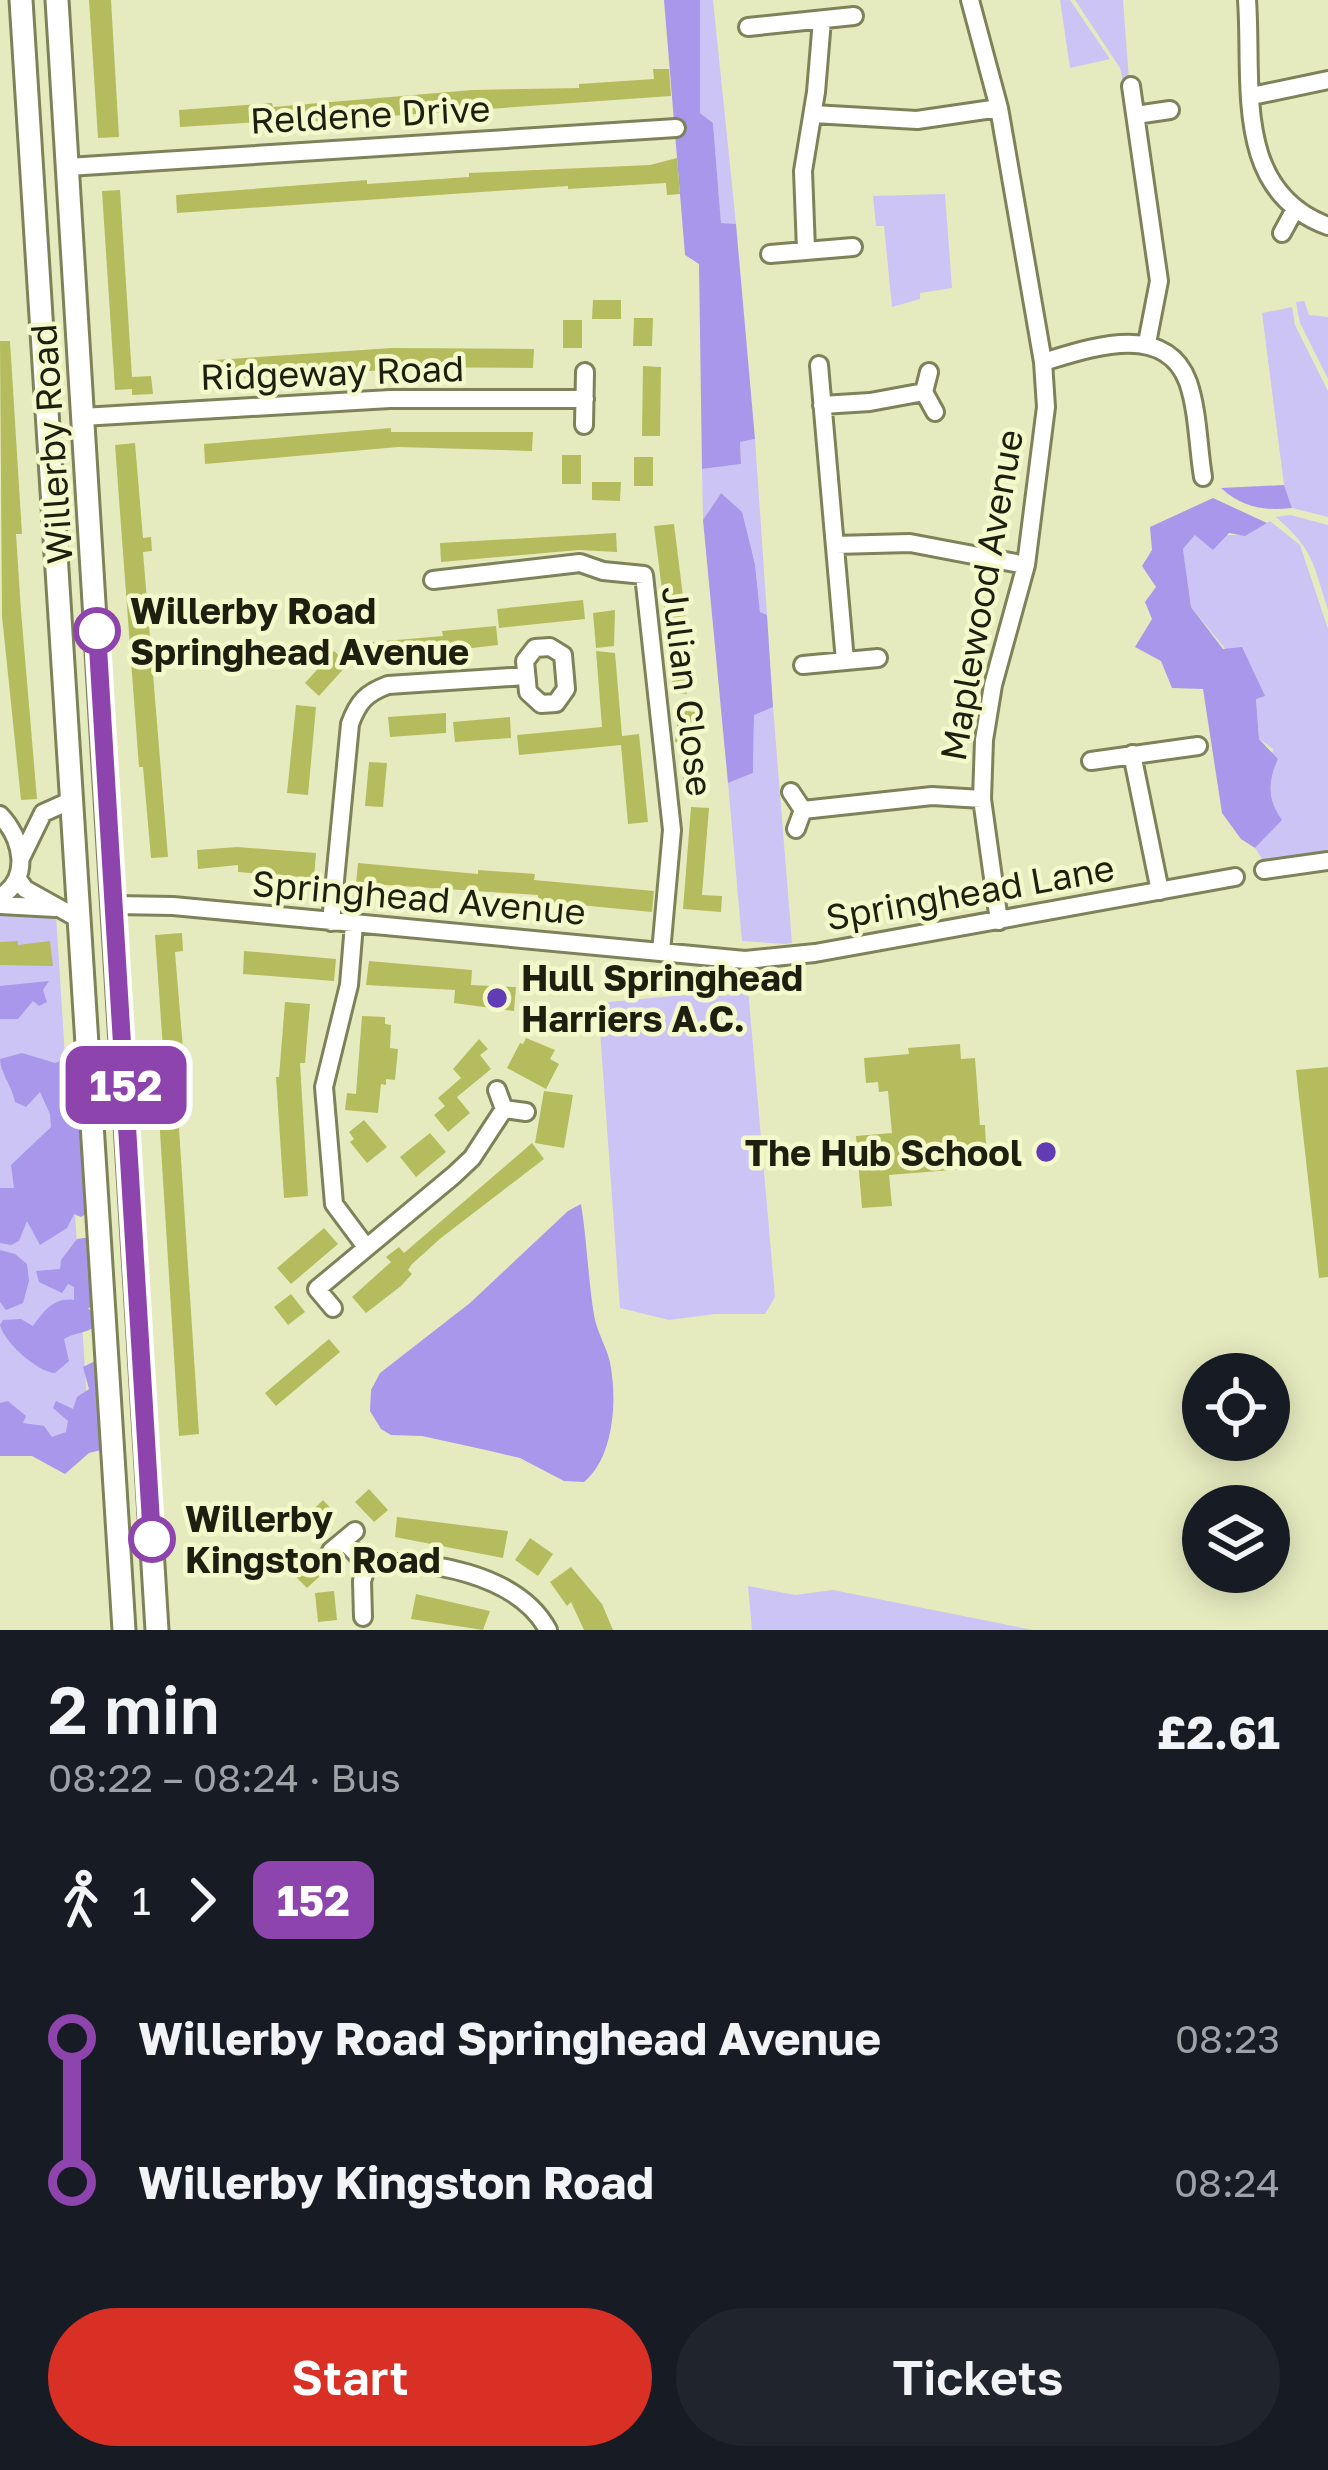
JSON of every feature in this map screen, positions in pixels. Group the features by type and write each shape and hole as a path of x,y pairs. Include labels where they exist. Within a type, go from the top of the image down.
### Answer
{"street":[{"name":"Willerby Road","path":"21,0 72,800 69,914 124,1630"},
{"name":"Willerby Road","path":"57,0 157,1630"},
{"name":"Maplewood Avenue","path":"970,0 999,108 1043,362 1046,407 1026,565 984,740 982,799 999,921"},
{"path":"1247,0 1254,146 1274,189 1294,211 1328,226"},
{"path":"748,27 854,16"},
{"path":"806,250 803,171 822,20"},
{"path":"1252,95 1328,80"},
{"path":"1131,86 1159,281 1147,344"},
{"path":"813,114 917,120 999,108"},
{"path":"1136,115 1170,110"},
{"name":"Reldene Drive","path":"68,166 676,128"},
{"path":"1282,233 1294,211"},
{"path":"770,254 853,247"},
{"path":"1043,362 1101,345 1147,344 1175,364 1187,380 1203,477"},
{"path":"819,365 845,661"},
{"path":"584,424 585,372"},
{"path":"929,373 924,392 934,412"},
{"path":"822,405 924,392"},
{"name":"Ridgeway Road","path":"82,417 390,399 585,399"},
{"path":"835,545 910,543 1026,565"},
{"name":"Julian Close","path":"433,580 580,563 603,571 644,574 672,830 661,952"},
{"path":"803,664 878,658"},
{"path":"331,922 350,724 357,704 388,685 526,676"},
{"path":"1091,760 1198,746"},
{"path":"1132,754 1160,891"},
{"path":"791,791 802,810 796,829"},
{"path":"802,810 896,798 982,799"},
{"path":"0,815 20,819 72,800"},
{"path":"0,901 18,879 21,859 43,813"},
{"path":"0,815 14,830 21,859"},
{"path":"1264,870 1328,861"},
{"name":"Springhead Lane","path":"716,959 790,957 1235,877"},
{"path":"18,879 25,889 69,914"},
{"path":"0,901 69,914"},
{"name":"Springhead Avenue","path":"115,905 172,906 716,959"},
{"path":"355,924 349,986 324,1087 334,1204 366,1246"},
{"path":"497,1090 505,1109"},
{"path":"333,1308 316,1288 472,1158 505,1109"},
{"path":"505,1109 526,1112"},
{"path":"343,1541 367,1564"},
{"path":"367,1564 393,1561 491,1579 536,1609 548,1630"},
{"path":"363,1617 362,1581 367,1564"}],"shaded area":[{"path":"664,0 700,0 700,113 713,123 721,223 736,224 755,439 740,442 741,464 702,469 699,264 685,255"},
{"path":"700,0 713,0 736,224 721,223 713,123 700,113"},
{"path":"1060,0 1070,0 1110,59 1070,68"},
{"path":"1075,0 1123,0 1129,80 1123,81 1120,68"},
{"path":"945,194 952,288 920,293 920,299 892,307 884,226 876,226 873,196"},
{"path":"1304,301 1309,315 1328,317 1328,379 1300,323 1296,302"},
{"path":"1292,307 1295,325 1328,391 1328,517 1292,508 1284,485 1262,313"},
{"path":"755,439 767,615 760,612 755,563 741,512 721,493 703,520 702,469 741,464 740,442"},
{"path":"1284,485 1292,508 1254,507 1221,488"},
{"path":"721,493 742,512 755,564 760,612 767,615 773,707 754,715 753,773 728,783 703,520"},
{"path":"1213,498 1267,523 1245,536 1229,533 1213,550 1195,535 1183,549 1191,607 1223,649 1242,647 1265,696 1256,699 1259,739 1278,759 1271,790 1282,820 1255,848 1241,839 1222,813 1203,689 1172,688 1161,661 1135,647 1152,619 1145,602 1156,587 1142,566 1152,550 1150,527"},
{"path":"1290,515 1328,525 1328,610 1305,549 1276,517"},
{"path":"1270,521 1300,545 1328,629 1328,857 1266,865 1255,848 1281,820 1270,786 1273,749 1259,739 1256,699 1264,696 1191,607 1183,549 1195,535 1245,535"},
{"path":"773,707 792,943 785,944 742,941 728,783 753,773 754,714"},
{"path":"0,915 56,915 90,1449 0,1446"},
{"path":"49,981 43,990 47,1002 39,1006 33,1001 18,1019 0,1019 0,986"},
{"path":"748,989 775,1297 765,1314 669,1320 620,1308 598,1003"},
{"path":"22,1053 55,1063 75,1056 85,1074 91,1211 81,1217 74,1214 67,1228 40,1245 27,1221 19,1241 0,1243 0,1188 14,1188 11,1165 51,1127 40,1092 26,1107 15,1102 2,1069 0,1059"},
{"path":"581,1204 594,1315 613,1382 611,1430 594,1472 584,1482 564,1481 520,1458 422,1436 391,1435 381,1429 370,1411 371,1390 380,1373 470,1303"},
{"path":"91,1237 94,1307 88,1308 96,1316 96,1326 64,1339 69,1361 55,1373 48,1371 14,1347 0,1325 3,1320 21,1319 33,1326 55,1303 74,1300 74,1287 68,1284 62,1293 39,1282 36,1271 60,1269 77,1239"},
{"path":"0,1250 27,1264 29,1281 23,1303 6,1310 0,1302"},
{"path":"101,1358 105,1449 89,1453 65,1474 32,1456 0,1456 0,1403 8,1401 26,1416 23,1423 44,1426 52,1437 66,1432 68,1421 53,1408 56,1401 73,1409 77,1397 89,1389 83,1367"},
{"path":"748,1586 795,1595 833,1590 1033,1630 752,1630"}],"building":[{"path":"89,0 111,0 119,137 98,138"},
{"path":"653,69 669,69 671,96 180,127 179,110 472,90 579,88 579,84 654,79"},
{"path":"677,158 680,194 667,195 666,183 568,186 177,213 176,195 650,165"},
{"path":"120,190 132,377 151,376 153,394 115,390 102,191"},
{"path":"593,300 621,300 621,319 592,319"},
{"path":"634,318 653,318 652,346 633,346"},
{"path":"563,320 582,320 582,348 563,348"},
{"path":"0,341 10,341 22,534 16,534 37,799 21,800 2,616"},
{"path":"392,348 534,349 533,368 388,367 200,380 199,361"},
{"path":"643,366 661,367 660,436 642,436"},
{"path":"391,428 391,432 533,432 532,451 398,447 205,464 204,444"},
{"path":"135,443 143,538 151,537 152,551 143,552 168,857 151,858 143,767 139,767 115,445"},
{"path":"562,455 581,455 581,484 562,484"},
{"path":"634,457 653,457 653,486 634,486"},
{"path":"592,482 621,482 620,501 592,500"},
{"path":"674,524 688,637 668,639 654,526"},
{"path":"616,533 617,552 579,550 441,562 440,543"},
{"path":"583,600 585,619 499,628 497,609"},
{"path":"615,610 614,646 596,648 593,613"},
{"path":"496,626 498,645 351,662 350,644"},
{"path":"334,651 348,664 319,696 305,683"},
{"path":"596,651 615,653 622,736 639,734 648,822 628,824 621,745 519,755 517,735 602,727"},
{"path":"675,660 691,662 687,694 671,692"},
{"path":"296,705 316,707 308,795 287,793"},
{"path":"679,710 695,712 692,744 675,742"},
{"path":"446,713 446,733 390,737 388,717"},
{"path":"510,717 511,738 455,742 453,722"},
{"path":"685,759 701,760 698,793 682,791"},
{"path":"369,762 387,763 383,807 365,806"},
{"path":"691,807 709,808 702,895 722,896 721,912 683,909"},
{"path":"237,847 316,853 314,878 238,872 238,865 198,869 197,850"},
{"path":"358,863 535,874 534,880 654,891 652,912 538,901 538,895 356,883"},
{"path":"182,933 183,951 175,952 184,1061 164,1063 155,935"},
{"path":"18,941 18,945 50,941 53,966 0,965 0,942"},
{"path":"244,951 336,959 334,981 243,974"},
{"path":"369,961 472,970 471,985 516,987 514,1011 454,1003 455,990 366,985"},
{"path":"285,1002 310,1004 305,1063 300,1063 308,1196 284,1198 276,1077"},
{"path":"362,1016 385,1017 385,1024 391,1025 390,1048 398,1049 395,1080 381,1084 378,1113 345,1110 347,1093 356,1094"},
{"path":"526,1038 555,1050 550,1059 559,1064 546,1089 507,1068"},
{"path":"479,1039 488,1049 480,1055 491,1069 457,1097 470,1113 448,1132 434,1115 445,1106 438,1098 461,1078 453,1069"},
{"path":"960,1044 961,1059 975,1058 986,1147 962,1149 964,1169 889,1175 892,1206 862,1208 856,1136 892,1133 888,1091 879,1092 878,1082 866,1083 864,1058"},
{"path":"175,1067 199,1434 179,1436 156,1068"},
{"path":"1328,1067 1328,1277 1319,1278 1296,1070"},
{"path":"544,1091 573,1095 564,1148 535,1143"},
{"path":"364,1120 387,1147 367,1163 350,1142 354,1139 349,1132"},
{"path":"430,1133 446,1152 416,1177 400,1157"},
{"path":"532,1143 544,1159 441,1238 412,1264 408,1270 412,1274 401,1286 366,1313 352,1297 391,1262 386,1257 399,1247 404,1253"},
{"path":"324,1228 338,1244 291,1284 277,1268"},
{"path":"291,1294 305,1312 288,1325 274,1307"},
{"path":"329,1339 340,1352 276,1406 265,1393"},
{"path":"369,1489 388,1510 374,1522 355,1502"},
{"path":"323,1500 336,1514 314,1534 302,1521"},
{"path":"397,1517 508,1531 503,1558 395,1537"},
{"path":"530,1538 553,1554 538,1576 515,1560"},
{"path":"298,1551 321,1575 307,1588 284,1565"},
{"path":"571,1567 602,1604 613,1630 584,1630 571,1602 567,1606 550,1582"},
{"path":"334,1591 337,1620 318,1622 315,1593"},
{"path":"416,1594 490,1611 483,1630 411,1619"}],"bus line":[{"name":"152","path":"97,631 152,1539"}],"place":[{"name":"Willerby Road Springhead Avenue","path":"97,631"},
{"name":"Hull Springhead Harriers A.C.","path":"497,998"},
{"name":"The Hub School","path":"1046,1152"},
{"name":"Willerby Kingston Road","path":"152,1539"}]}
